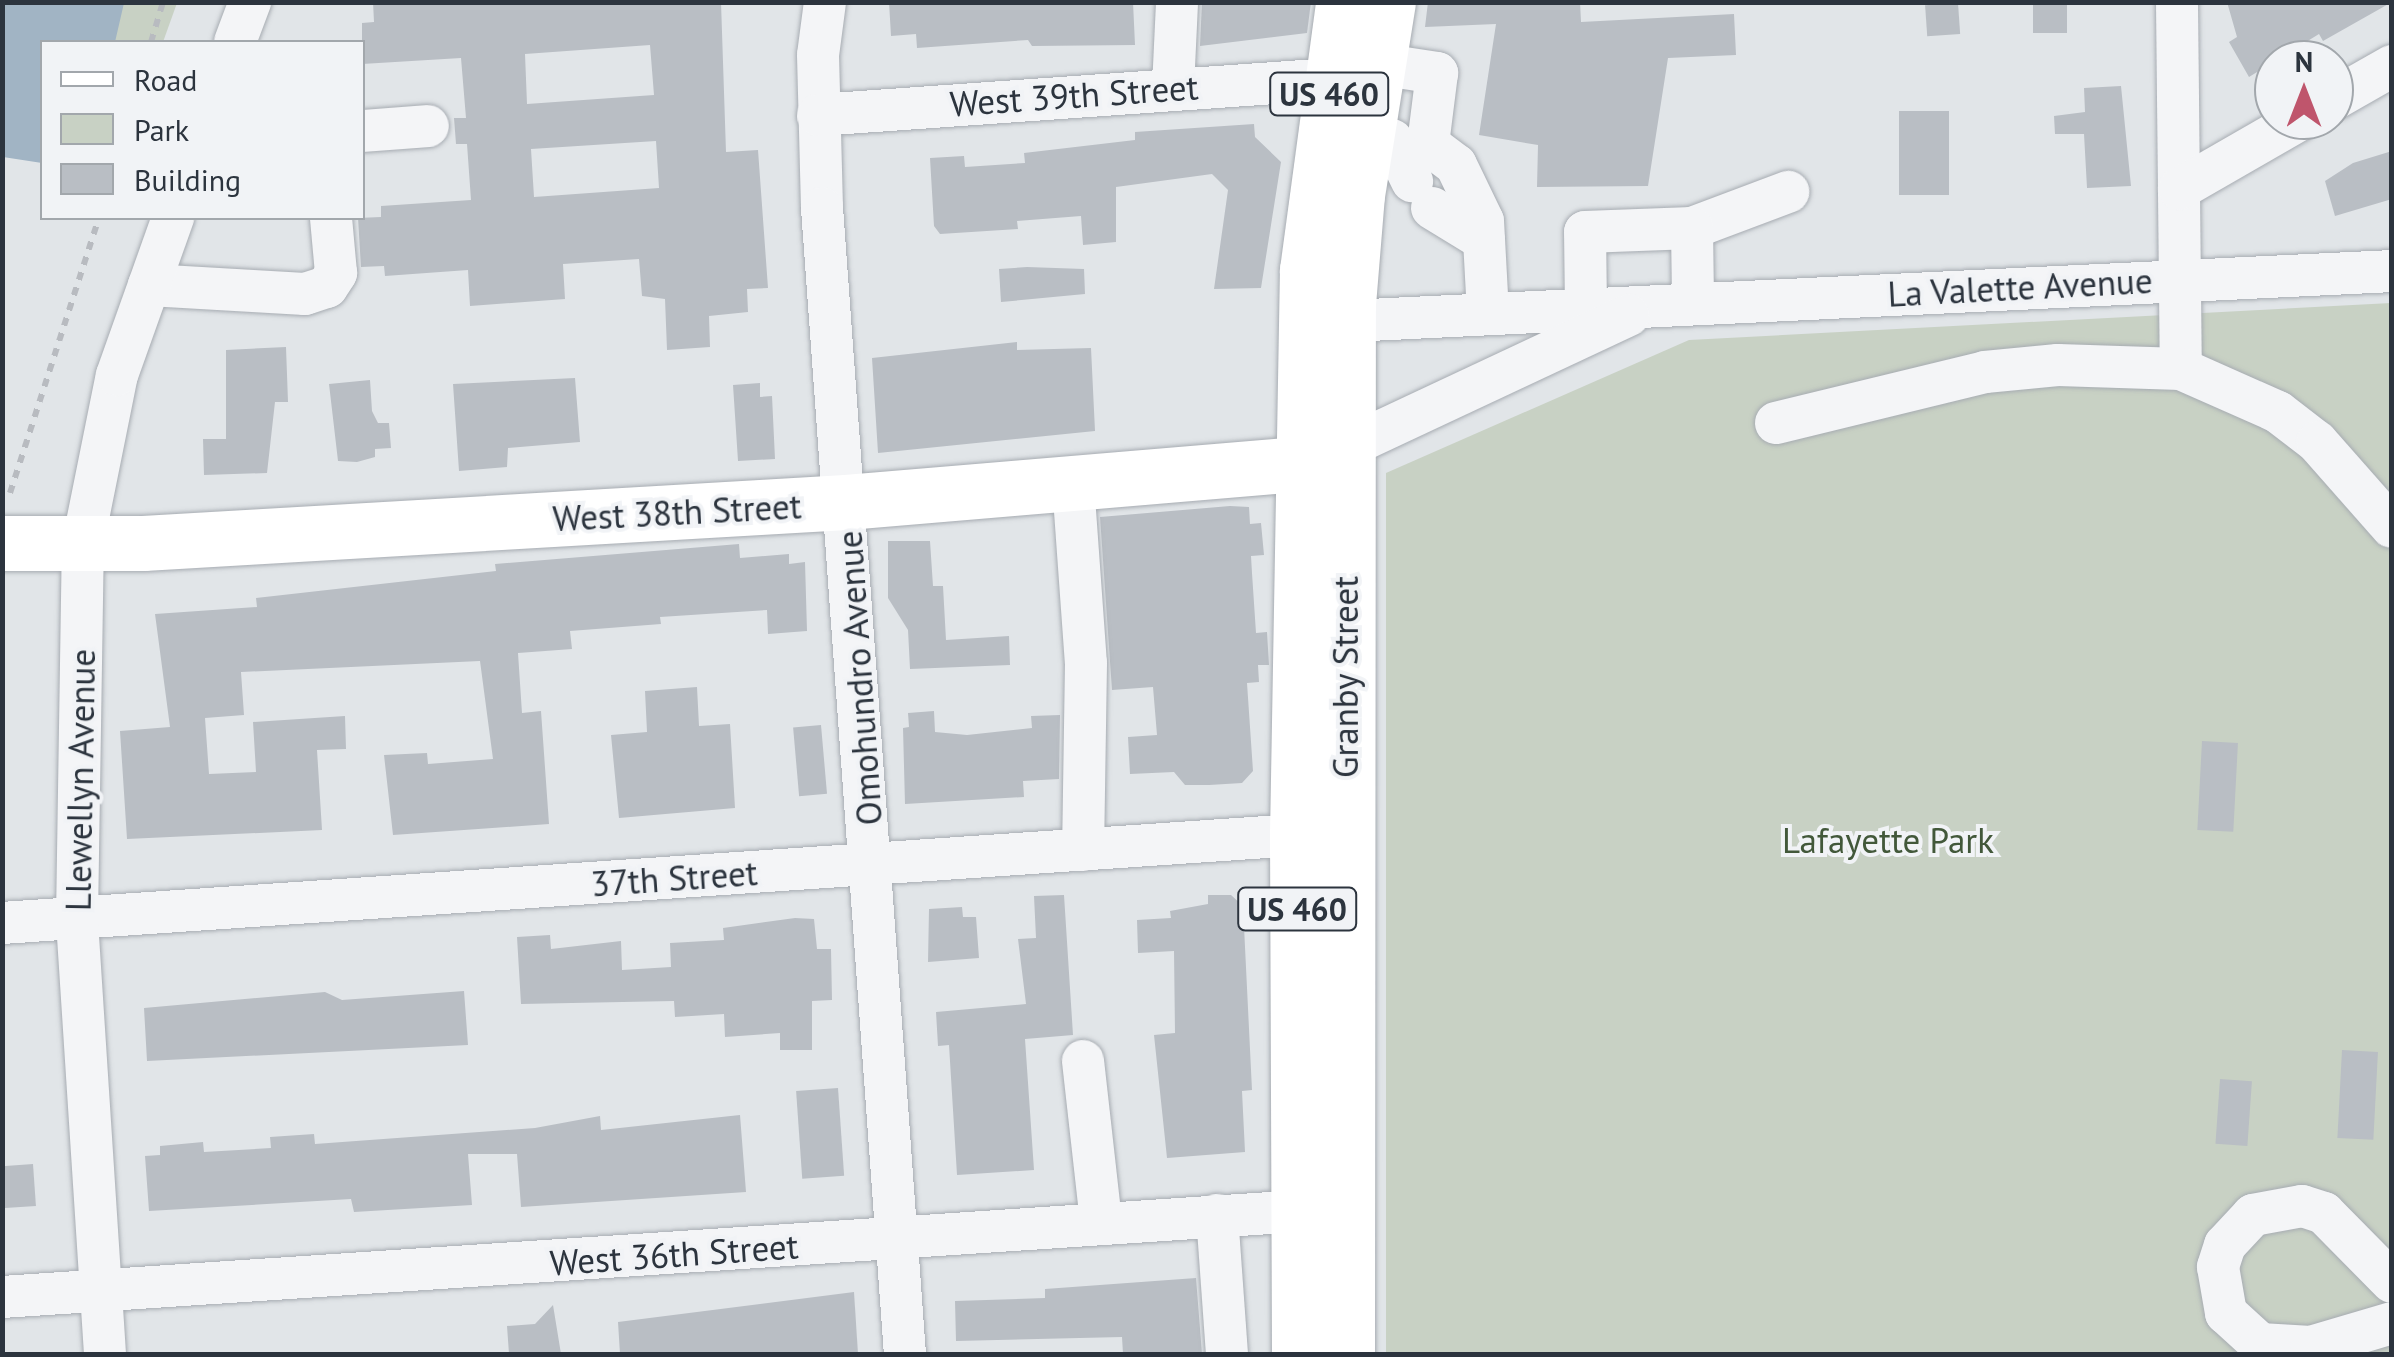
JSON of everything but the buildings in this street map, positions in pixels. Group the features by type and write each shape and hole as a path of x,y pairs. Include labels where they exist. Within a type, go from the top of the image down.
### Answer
{"main road":[{"name":"Granby Street","path":"1324,456 1348,321 1414,169 1354,72 1343,2"},
{"name":"Granby Street","path":"1299,1354 1322,1209 1324,456 1309,230 1354,72 1388,2"},
{"name":"West 38th Street","path":"6,518 83,543 846,502 1324,456"},
{"name":"Granby Street","path":"1322,1209 1347,1354"}],"street":[{"path":"237,40 250,2"},
{"name":"Omohundro Avenue","path":"825,2 818,115 905,1354"},
{"path":"1173,88 1177,2"},
{"path":"2177,2 2181,369"},
{"path":"2354,88 2392,66"},
{"name":"West 39th Street","path":"818,115 1354,72"},
{"path":"365,131 428,126"},
{"path":"2179,189 2264,140"},
{"path":"1414,169 1456,165 1483,221 1488,314"},
{"path":"1414,169 1484,240"},
{"path":"1586,310 1585,232 1692,228 1788,192"},
{"name":"Llewellyn Avenue","path":"105,1354 77,918 83,543 117,375 172,220"},
{"path":"149,285 305,294 327,287 336,273 332,220"},
{"path":"1692,228 1693,304"},
{"name":"La Valette Avenue","path":"1348,321 2392,271"},
{"name":"La Valette Avenue","path":"1324,456 1648,307"},
{"path":"1776,424 1985,372 2058,365 2181,369 2278,412 2317,442 2392,526"},
{"path":"1074,483 1086,663 1083,850"},
{"name":"37th Street","path":"2,922 1321,833"},
{"path":"1083,1061 1101,1222"},
{"path":"2392,1282 2324,1213 2302,1206 2253,1215 2225,1245 2218,1267 2226,1313 2260,1344 2311,1347 2392,1322"},
{"name":"West 36th Street","path":"2,1296 1322,1209"},
{"path":"1216,1215 1227,1354"}],"path":[{"path":"152,40 164,2"},
{"path":"6,518 97,220"}],"green space":[{"path":"2,3 177,3 164,40 40,40"},
{"name":"Lafayette Park","path":"2391,303 2391,1354 1386,1354 1386,473 1689,340"}],"water":[{"path":"3,2 124,3 115,40 40,40 40,163 3,157"}]}
